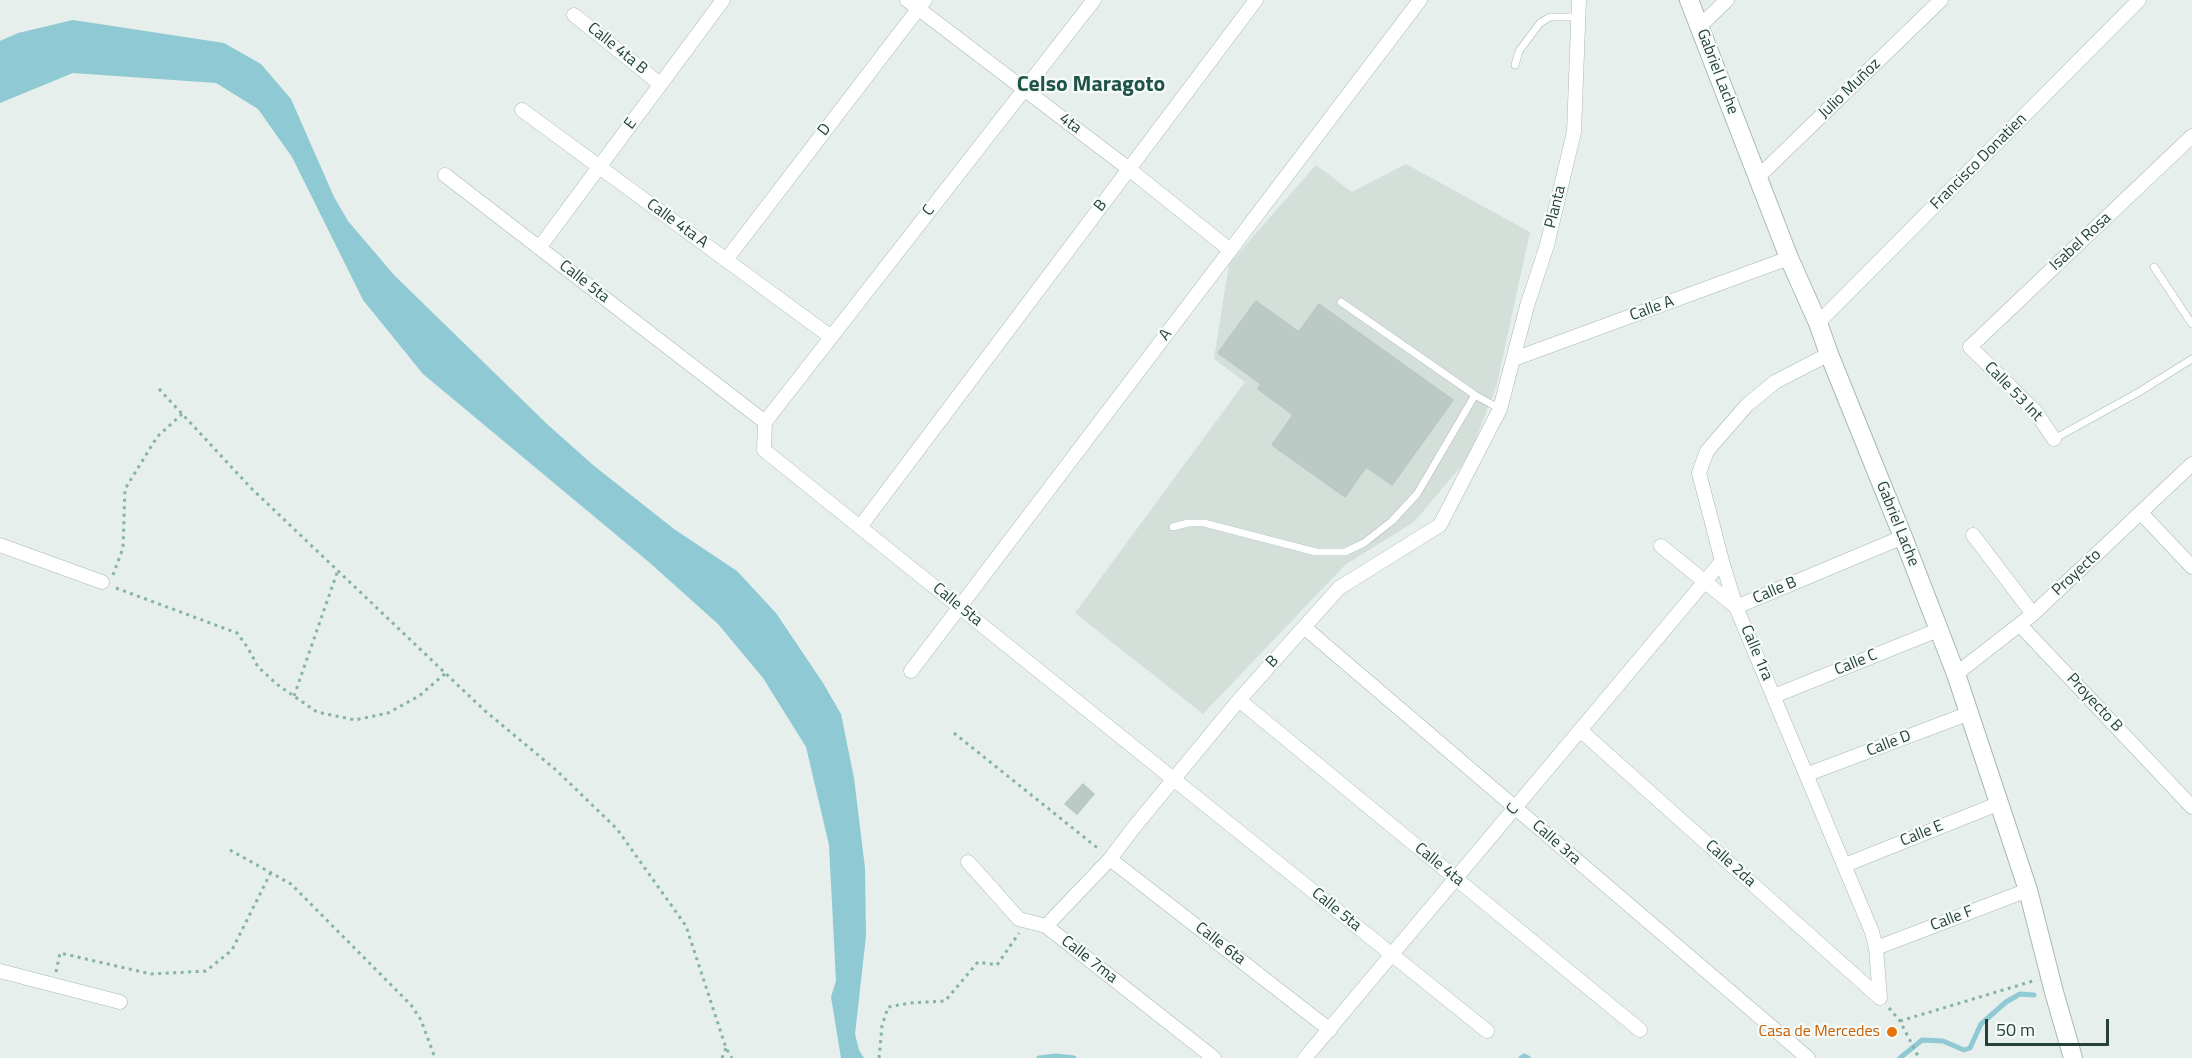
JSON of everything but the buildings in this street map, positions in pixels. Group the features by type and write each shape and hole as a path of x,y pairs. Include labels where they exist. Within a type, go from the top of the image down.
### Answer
{"street":[{"name":"E","path":"539,248 723,0"},
{"name":"C","path":"765,422 1094,0"},
{"name":"B","path":"860,527 1256,0"},
{"name":"A","path":"911,671 1420,0"},
{"name":"Planta","path":"1500,410 1527,306 1546,245 1574,132 1578,0"},
{"name":"Gabriel Lache","path":"1689,0 1789,258 1818,323 1828,354 1956,674 2028,890 2073,1058"},
{"path":"1699,27 1727,0"},
{"name":"Julio Muñoz","path":"1758,177 1941,0"},
{"name":"Francisco Donatien","path":"1818,323 2139,0"},
{"name":"4ta","path":"917,3 1230,250"},
{"name":"D","path":"726,260 917,3"},
{"name":"Calle 4ta B","path":"574,15 660,84"},
{"name":"Calle 4ta A","path":"522,110 831,337"},
{"name":"Isabel Rosa","path":"1970,347 2192,136"},
{"name":"Calle 5ta","path":"445,175 765,422 764,450 1487,1031"},
{"name":"Calle A","path":"1514,359 1789,258"},
{"name":"Calle 53 Int","path":"1970,347 2036,411 2054,439"},
{"name":"Calle 1ra","path":"1828,354 1775,382 1747,405 1707,451 1699,473 1722,561 1737,607 1872,932 1876,948 1880,998"},
{"name":"B","path":"1046,926 1110,859 1239,700 1339,588 1440,525 1500,410"},
{"name":"Proyecto","path":"1956,674 2033,614 2192,464"},
{"path":"2141,513 2192,567"},
{"path":"1973,535 2033,614"},
{"name":"Calle B","path":"1661,546 1737,607 1903,537"},
{"path":"0,545 106,584"},
{"name":"C","path":"1305,1058 1722,561"},
{"name":"Proyecto B","path":"2020,625 2192,807"},
{"name":"Calle 3ra","path":"1304,627 1808,1058"},
{"name":"Calle C","path":"1774,696 1938,630"},
{"name":"Calle 4ta","path":"1239,700 1640,1030"},
{"name":"Calle D","path":"1808,774 1970,713"},
{"name":"Calle 2da","path":"1580,730 1880,998"},
{"name":"Calle E","path":"1845,865 2000,803"},
{"name":"Calle 6ta","path":"1110,859 1330,1030"},
{"name":"Calle 7ma","path":"968,862 1019,919 1046,926 1214,1058"},
{"name":"Calle F","path":"1876,948 2028,890"},
{"path":"0,971 120,1002"}],"lane":[{"path":"1515,65 1519,51 1540,23 1550,17 1577,16"},
{"path":"2154,267 2192,324"},
{"path":"1341,302 1500,410"},
{"path":"2054,439 2139,392 2192,359"},
{"path":"1173,527 1188,523 1204,523 1317,552 1345,552 1364,543 1392,521 1417,494 1475,395"}],"path":[{"path":"159,389 251,488 447,672 484,710 556,770 617,829 686,926 726,1047 732,1058"},
{"path":"182,414 157,437 125,489 123,548 106,584 237,633 258,667 317,712 356,720 388,713 419,696 447,672"},
{"path":"294,696 338,570"},
{"path":"954,733 1110,859"},
{"path":"230,850 291,884 411,1005 421,1020 435,1058"},
{"path":"54,985 60,953 151,974 206,971 232,950 271,872"},
{"path":"879,1058 882,1026 888,1007 945,1001 978,962 997,964 1027,922"},
{"path":"1900,1021 2050,976"},
{"path":"1880,998 1900,1021 1918,1057"},
{"path":"722,1058 726,1047"}],"shaded area":[{"path":"1406,164 1530,232 1497,384 1469,457 1414,522 1345,565 1203,714 1075,613 1245,382 1214,359 1229,264 1316,165 1352,192"}],"water":[{"path":"73,20 224,43 261,64 291,99 334,197 348,221 394,275 547,424 593,465 674,529 737,571 776,613 841,714 854,778 865,868 866,936 855,1034 859,1050 864,1058 841,1058 831,997 836,981 829,845 806,747 763,678 718,624 650,563 423,374 363,300 292,157 258,109 216,83 73,73 0,103 0,41 18,33"}],"waterway":[{"path":"1900,1058 1922,1040 1943,1041 1964,1050 1970,1048 1981,1024 2006,1002 2020,994 2034,995"},
{"path":"1039,1058 1056,1056 1074,1058"},
{"path":"1521,1058 1524,1056 1528,1058"}],"place":[{"name":"Casa de Mercedes","path":"1892,1032"}],"district":[{"name":"Celso Maragoto","path":"1091,86"}]}
